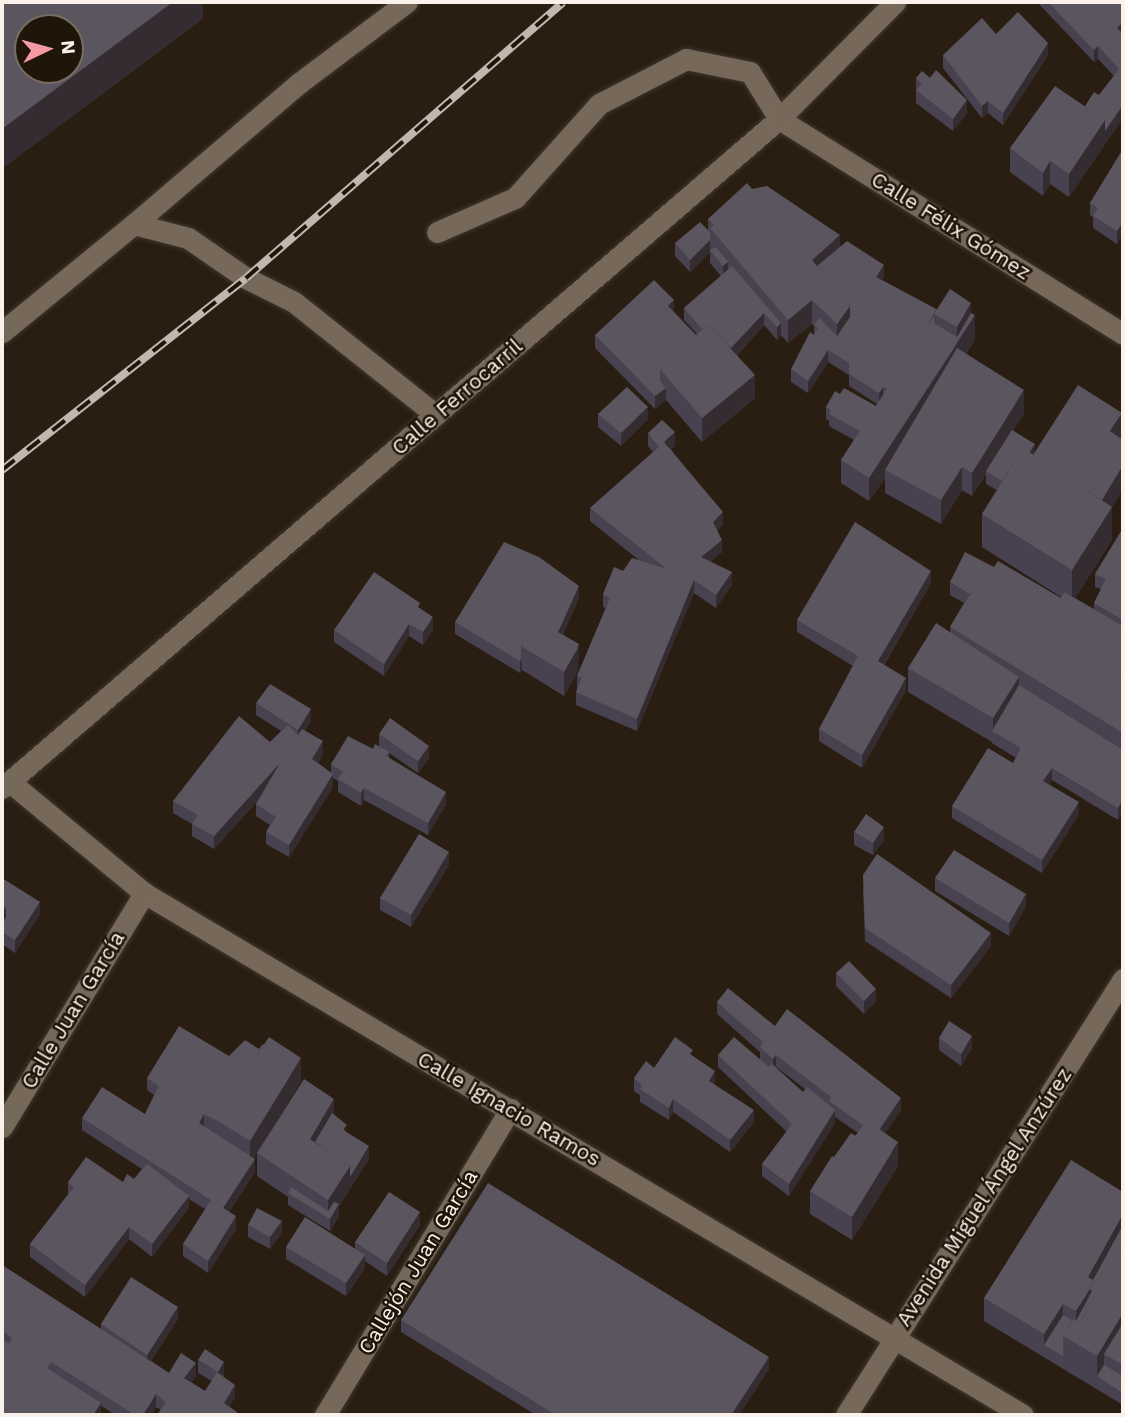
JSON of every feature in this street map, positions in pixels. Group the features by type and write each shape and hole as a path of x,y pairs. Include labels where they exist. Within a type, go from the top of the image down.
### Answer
{"street":[{"path":"2,332 299,83 407,2"},
{"name":"Calle Ferrocarril","path":"5,782 779,119 895,2"},
{"path":"437,232 515,198 599,104 686,59 750,72 779,119"},
{"name":"Calle Félix Gómez","path":"779,119 1123,334"},
{"path":"134,224 188,238 246,278 294,302 436,415"},
{"name":"Calle Ignacio Ramos","path":"5,782 144,893 896,1336 1023,1415"},
{"name":"Calle Juan García","path":"2,1128 144,893"},
{"name":"Avenida Miguel Ángel Anzúrez","path":"846,1415 1123,979"},
{"name":"Callejón Juan García","path":"325,1415 510,1109"}],"building":[{"path":"2,2 173,2 84,68 84,14 14,14 14,84 63,84 2,129"},
{"path":"1048,2 1123,2 1123,22 1117,28 1123,35 1123,105 1105,131 1105,120 1085,106 1094,92 1099,95 1119,69 1098,46 1094,50"},
{"path":"1018,12 1048,43 1003,113 988,101 982,106 943,55 982,18 996,34"},
{"path":"936,70 967,100 953,119 916,90 922,84 916,78 922,71 930,78"},
{"path":"1055,86 1105,120 1069,174 1050,161 1043,173 1010,148"},
{"path":"1123,149 1123,223 1117,231 1093,216 1098,208 1090,203"},
{"path":"747,183 752,189 767,186 840,235 812,260 850,306 837,324 812,300 788,320 710,228 714,225 708,219"},
{"path":"700,222 710,232 710,240 690,260 675,243"},
{"path":"847,241 884,265 876,277 936,309 887,389 883,387 879,393 849,374 849,363 828,350 808,381 791,369 810,332 814,335 818,328 814,325 819,318 837,336 850,317 850,306 817,266"},
{"path":"716,247 728,262 723,266 710,250"},
{"path":"732,266 781,323 777,327 764,313 731,348 708,324 702,329 684,308"},
{"path":"654,280 674,300 668,306 696,335 660,369 660,381 666,388 655,396 595,335"},
{"path":"950,289 971,303 957,327 934,314"},
{"path":"971,313 975,315 869,478 841,460 934,316 934,323 957,337"},
{"path":"708,324 755,375 702,418 660,369"},
{"path":"957,348 1024,390 972,473 962,467 941,500 885,470"},
{"path":"1078,385 1122,413 1110,431 1123,440 1123,465 1102,500 1033,455"},
{"path":"627,387 648,407 621,433 598,414"},
{"path":"844,388 876,406 860,431 829,414 831,410 826,407 835,391 840,394"},
{"path":"662,420 675,432 664,442 723,512 713,522 722,540 701,557 732,572 716,595 694,580 637,719 576,692 582,678 577,676 610,598 603,594 614,567 623,571 632,558 667,569 590,508 659,447 648,433"},
{"path":"1012,430 1035,444 1029,453 1023,448 1002,481 986,471"},
{"path":"1023,448 1112,507 1072,570 982,514"},
{"path":"855,522 931,571 878,661 906,678 862,755 819,729 858,656 797,620"},
{"path":"1123,528 1123,620 1094,603 1106,579 1095,574"},
{"path":"504,542 539,557 579,586 558,632 579,644 577,648 533,623 521,646 520,661 455,622"},
{"path":"965,552 994,567 998,561 1061,598 1064,592 1123,626 1123,674 975,586 970,594 950,582"},
{"path":"374,572 420,603 418,607 433,617 423,632 409,624 384,664 334,630"},
{"path":"975,586 1123,674 1123,733 950,627"},
{"path":"533,623 578,648 564,672 521,646"},
{"path":"936,623 1019,677 993,718 908,668"},
{"path":"270,684 311,709 298,730 256,703"},
{"path":"1019,685 1123,750 1123,799 1118,808 1052,768 1043,781 1079,802 1042,860 952,806 988,748 1013,763 1021,748 992,731"},
{"path":"239,716 270,742 288,725 298,735 302,729 323,741 312,759 333,774 289,845 266,832 276,817 256,804 280,763 214,836 192,824 198,815 173,801"},
{"path":"390,718 429,746 418,761 379,734"},
{"path":"348,736 373,749 375,744 389,752 386,756 446,792 428,823 364,788 361,793 338,779 343,772 331,764"},
{"path":"866,814 884,827 873,843 854,832"},
{"path":"419,834 449,852 411,915 380,898"},
{"path":"954,850 1026,894 1009,923 935,878"},
{"path":"877,854 991,933 951,985 865,928 863,875"},
{"path":"2,878 40,902 15,940 2,932 6,906 2,903"},
{"path":"849,961 876,989 864,1001 836,973"},
{"path":"728,988 775,1026 787,1009 901,1098 879,1129 866,1120 863,1125 829,1101 831,1097 776,1055 773,1059 760,1047 763,1042 717,1002"},
{"path":"949,1021 972,1036 961,1054 939,1038"},
{"path":"179,1026 229,1056 245,1040 259,1049 264,1045 215,1120 204,1114 199,1123 255,1159 223,1208 236,1216 208,1261 183,1244 211,1200 82,1118 102,1087 145,1114 159,1086 147,1078"},
{"path":"269,1037 301,1058 250,1141 215,1119"},
{"path":"675,1037 693,1050 690,1054 715,1071 709,1081 754,1110 730,1140 673,1099 669,1108 640,1089 642,1085 634,1078 646,1061 654,1068"},
{"path":"734,1037 769,1067 772,1064 803,1092 807,1087 835,1110 789,1184 762,1164 792,1124 718,1055"},
{"path":"304,1079 334,1099 310,1139 350,1166 328,1200 257,1153"},
{"path":"332,1113 347,1125 343,1130 369,1146 350,1177 350,1166 315,1142"},
{"path":"866,1120 898,1142 852,1217 810,1191 832,1156 839,1161"},
{"path":"851,1133 856,1136 839,1161 834,1157"},
{"path":"86,1157 123,1182 127,1174 134,1179 147,1164 189,1196 152,1244 129,1227 85,1285 30,1244 74,1187 68,1182"},
{"path":"1071,1160 1123,1192 1123,1214 1088,1277 1095,1281 1076,1311 1063,1304 1044,1334 984,1298"},
{"path":"488,1183 769,1357 731,1415 556,1415 401,1320"},
{"path":"291,1187 328,1211 334,1202 339,1204 330,1219 288,1193"},
{"path":"389,1192 420,1212 387,1263 355,1242"},
{"path":"257,1208 282,1221 270,1237 248,1225"},
{"path":"305,1217 365,1255 346,1283 286,1247"},
{"path":"1123,1225 1123,1250 1080,1323 1076,1321 1092,1291 1090,1289 1095,1281 1093,1280"},
{"path":"1123,1250 1123,1313 1097,1356 1063,1336 1073,1319 1080,1323"},
{"path":"2,1265 169,1373 181,1353 196,1363 184,1378 205,1391 217,1372 235,1385 224,1403 237,1412 235,1415 157,1415 166,1402 156,1394 143,1415 135,1415 51,1362 47,1369 9,1344 12,1338 2,1331"},
{"path":"131,1277 178,1307 147,1355 101,1324"},
{"path":"1063,1315 1072,1320 1063,1336 1063,1356 1044,1345"},
{"path":"1123,1323 1123,1365 1104,1354"},
{"path":"2,1339 101,1403 93,1415 2,1415"},
{"path":"205,1349 224,1362 218,1372 198,1360"},
{"path":"1104,1365 1123,1376 1121,1392 1097,1376"}],"railway":[{"path":"2,470 246,278 563,2"}]}
